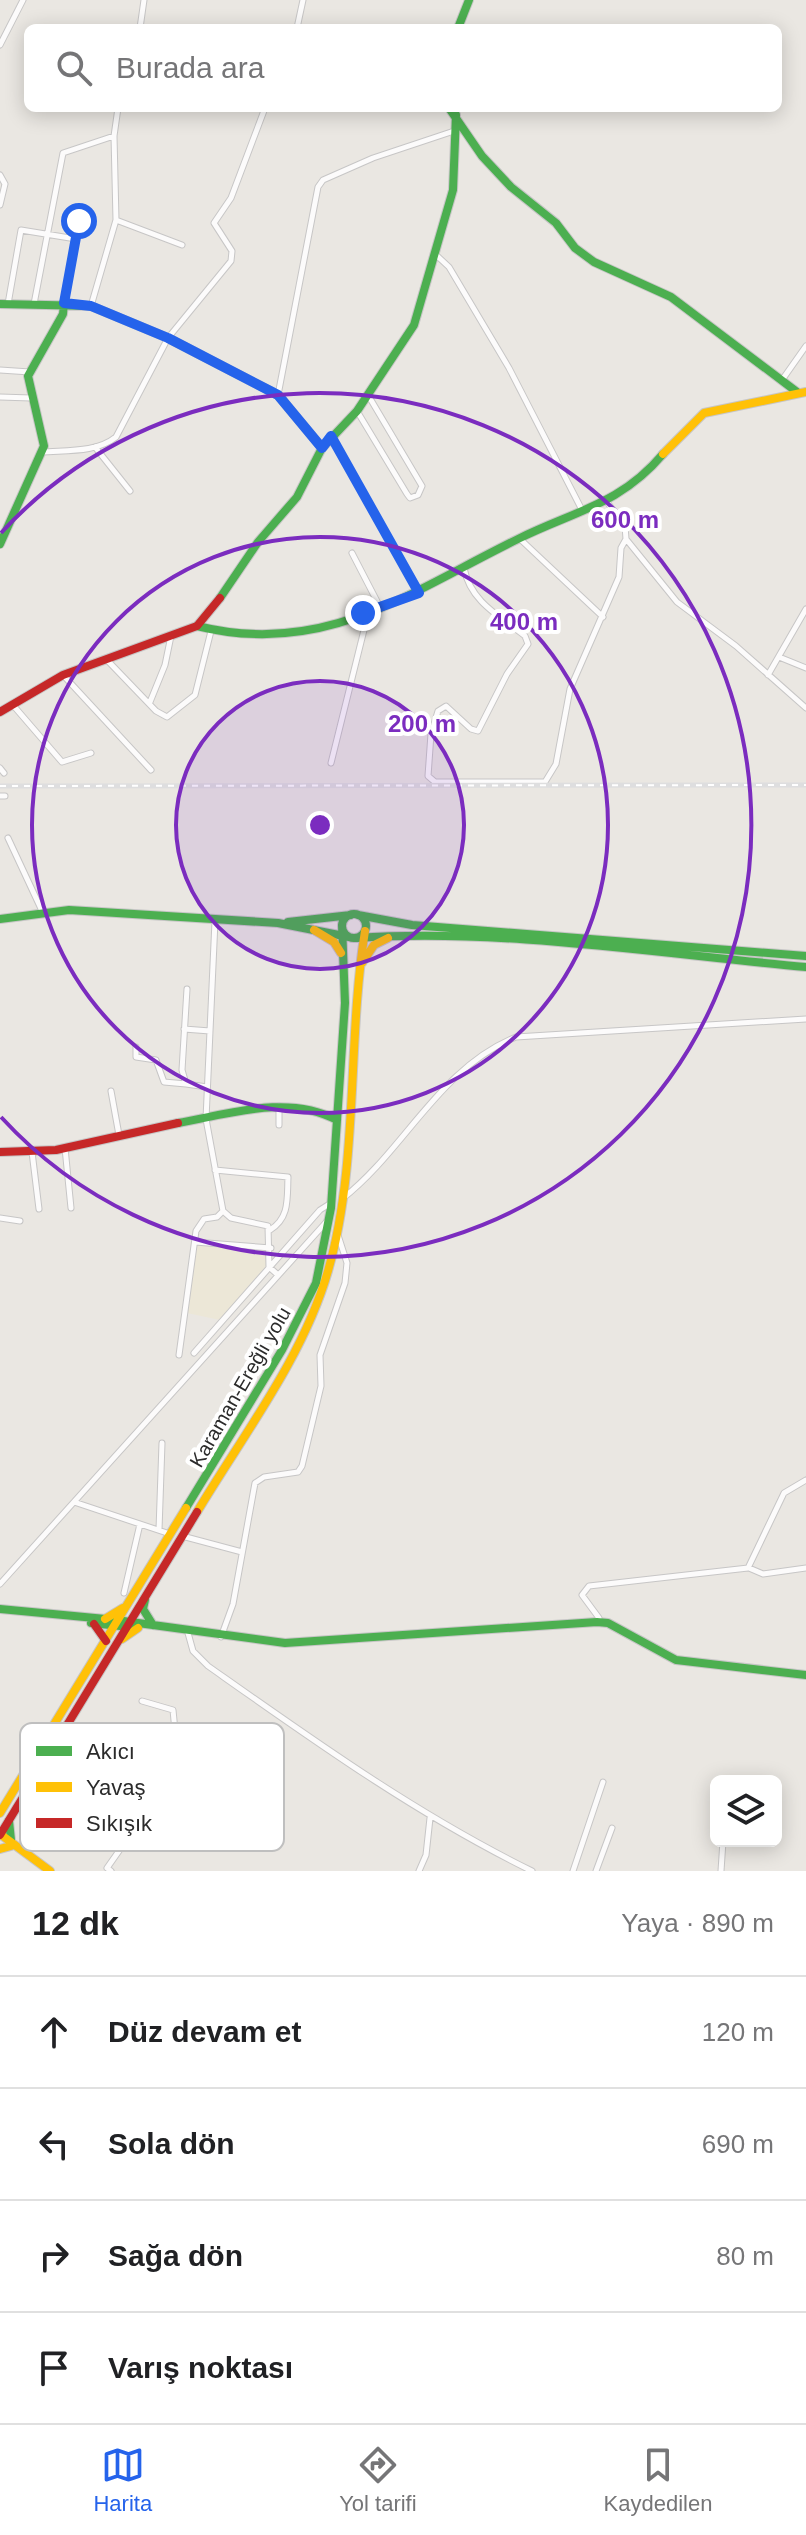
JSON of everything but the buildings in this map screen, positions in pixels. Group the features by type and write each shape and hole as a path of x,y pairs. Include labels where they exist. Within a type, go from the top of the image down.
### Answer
{"main road":[{"path":"460,24 469,0"},
{"path":"0,712 63,675 197,626 258,542 297,497 322,448 357,411 414,325 453,190 452,112"},
{"path":"452,112 482,156 511,187 556,223 575,248 594,262 671,297 801,392"},
{"path":"0,544 44,446 31,398 30,372 63,314 64,303"},
{"path":"4,304 91,306 168,338 278,395 322,448"},
{"path":"197,626 228,635 257,634 333,622 381,609 419,593 519,538 605,501 643,477 691,421 704,413 801,392"},
{"path":"0,918 69,910 278,923 354,915 412,925 806,956"},
{"path":"353,934 354,915"},
{"name":"Karaman-Ereğli yolu","path":"123,1624 128,1597 171,1534 301,1316 316,1283 331,1203 344,962 353,934 365,921 354,915"},
{"path":"278,923 353,934 558,944 806,967"},
{"path":"314,930 334,942 344,962"},
{"name":"Karaman-Ereğli yolu","path":"58,1723 182,1536 298,1345 318,1304 337,1230 341,1199 356,981 353,934"},
{"path":"356,981 374,945 401,935"},
{"path":"0,1152 65,1148 279,1106 320,1111 337,1120"},
{"path":"146,1594 143,1609 153,1625"},
{"path":"105,1619 128,1597"},
{"path":"0,1609 90,1622 153,1625 220,1638 306,1643 382,1640 490,1626 597,1622 608,1623 676,1660 806,1675"},
{"path":"90,1622 105,1619 138,1628"},
{"path":"90,1622 111,1642 138,1628 153,1625"},
{"name":"Karaman-Ereğli yolu","path":"65,1723 111,1642"},
{"name":"Karaman-Ereğli yolu","path":"0,1813 20,1782"},
{"name":"Karaman-Ereğli yolu","path":"0,1836 20,1802"},
{"path":"9,1821 13,1845"},
{"path":"0,1836 20,1850"},
{"path":"0,1849 13,1845"},
{"path":"22,1851 50,1871"}],"street":[{"path":"0,45 23,0"},
{"path":"141,24 144,0"},
{"path":"298,24 303,0"},
{"path":"91,306 116,220 114,136 117,112"},
{"path":"42,452 95,447 116,437 168,338 231,261 232,251 214,223 231,198 263,112"},
{"path":"278,395 318,187 323,180 373,158 454,131"},
{"path":"34,305 63,153 114,136"},
{"path":"0,175 5,184 0,205"},
{"path":"116,220 182,245"},
{"path":"64,303 79,221"},
{"path":"4,304 21,230 48,237 76,239"},
{"path":"435,254 449,267 509,368 582,510"},
{"path":"782,381 806,346"},
{"path":"0,370 30,372"},
{"path":"357,411 407,494 410,498 418,495 422,486 368,395"},
{"path":"0,397 31,398"},
{"path":"331,436 419,593"},
{"path":"95,447 130,491"},
{"path":"464,567 467,584 483,605 525,636 528,644 507,674 478,731 471,729 446,706 438,711 431,734 428,776 435,782 545,782 556,764 570,689 619,577 621,548 626,539 625,526 605,501"},
{"path":"519,538 603,617"},
{"path":"626,539 677,602 806,708"},
{"path":"352,553 381,609"},
{"path":"768,675 806,609"},
{"path":"331,763 365,626 363,613"},
{"path":"106,659 167,717 195,695 211,631"},
{"path":"150,702 165,665 171,636"},
{"path":"779,657 806,668"},
{"path":"63,675 151,770"},
{"path":"12,704 62,762 91,753"},
{"path":"8,838 43,913"},
{"path":"215,921 206,1119 223,1211 231,1218 263,1222 270,1230 269,1267"},
{"path":"186,1084 182,1070 187,989"},
{"path":"341,1199 464,1067 479,1055 516,1037 806,1019"},
{"path":"184,1029 210,1031"},
{"path":"136,1047 136,1057 156,1060 164,1082 207,1087"},
{"path":"111,1091 119,1135"},
{"path":"279,1106 279,1125"},
{"path":"65,1148 71,1208"},
{"path":"32,1152 39,1209"},
{"path":"215,1170 288,1177 286,1210 281,1223 270,1230"},
{"path":"194,1353 320,1210 331,1203"},
{"path":"179,1355 199,1223 223,1211"},
{"path":"0,1218 20,1221"},
{"path":"0,1584 329,1218"},
{"path":"220,1638 233,1604 255,1483 264,1477 298,1472 302,1466 321,1386 320,1355 345,1283 347,1263 337,1230"},
{"path":"195,1242 271,1248"},
{"path":"269,1267 277,1274"},
{"path":"159,1530 162,1443"},
{"path":"748,1568 784,1493 806,1480"},
{"path":"74,1502 171,1534"},
{"path":"128,1597 140,1524"},
{"path":"182,1536 242,1552"},
{"path":"597,1622 599,1618 582,1595 589,1586 748,1568 763,1574 806,1568"},
{"path":"188,1633 193,1651 208,1666 379,1786 430,1818 532,1871"},
{"path":"142,1701 173,1710 174,1723"},
{"path":"573,1871 603,1782"},
{"path":"419,1871 429,1841 430,1818"},
{"path":"596,1871 612,1828"},
{"path":"721,1871 723,1847"},
{"path":"111,1871 107,1868 119,1851"}],"shaded area":[{"path":"196,1245 269,1251 267,1265 220,1320 187,1313"}],"railway":[{"path":"0,786 806,785"}],"traffic: fast":[{"path":"460,24 469,0"},
{"path":"452,112 482,156 511,187 556,223 575,248 594,262 671,297 797,392"},
{"path":"220,598 258,542 297,497 322,448 357,411 414,325 453,190 456,115"},
{"path":"0,544 44,446 28,376 63,314 64,303"},
{"path":"0,304 91,306 168,338 278,395 322,448"},
{"path":"197,626 243,634 286,633 327,626 365,614 613,496 647,471 663,454"},
{"path":"0,919 69,910 278,923 349,937"},
{"path":"354,914 365,921 366,926 359,937 354,938 343,931 342,926 349,915 354,914"},
{"path":"288,922 351,915"},
{"path":"358,915 412,925 806,956"},
{"path":"186,1508 282,1350 316,1283 331,1208 345,1003 342,925"},
{"path":"357,938 467,936 524,939 806,967"},
{"path":"178,1123 238,1111 279,1107 318,1112 337,1120"},
{"path":"145,1600 143,1609 153,1625"},
{"path":"0,1609 116,1620 285,1643 597,1622 608,1623 676,1660 806,1675"},
{"path":"91,1623 130,1627"},
{"path":"9,1821 11,1840"}],"traffic: slow":[{"path":"663,454 704,413 806,392"},
{"path":"314,930 334,942 341,953"},
{"path":"197,1512 288,1365 317,1303 328,1271 338,1230 349,1146 356,1016 365,931"},
{"path":"362,963 374,945 388,938"},
{"path":"55,1723 186,1508"},
{"path":"105,1619 123,1608"},
{"path":"122,1639 138,1628"},
{"path":"0,1813 20,1780"},
{"path":"0,1834 20,1849"},
{"path":"0,1849 11,1846"},
{"path":"23,1851 50,1871"}],"traffic: jam":[{"path":"0,712 63,675 197,626 220,598"},
{"path":"0,1152 56,1150 178,1123"},
{"path":"68,1723 197,1512"},
{"path":"94,1624 106,1641"},
{"path":"0,1835 20,1802"}],"route":[{"path":"79,221 64,303 91,306 168,338 278,395 322,448 331,436 419,593 363,613"}]}
